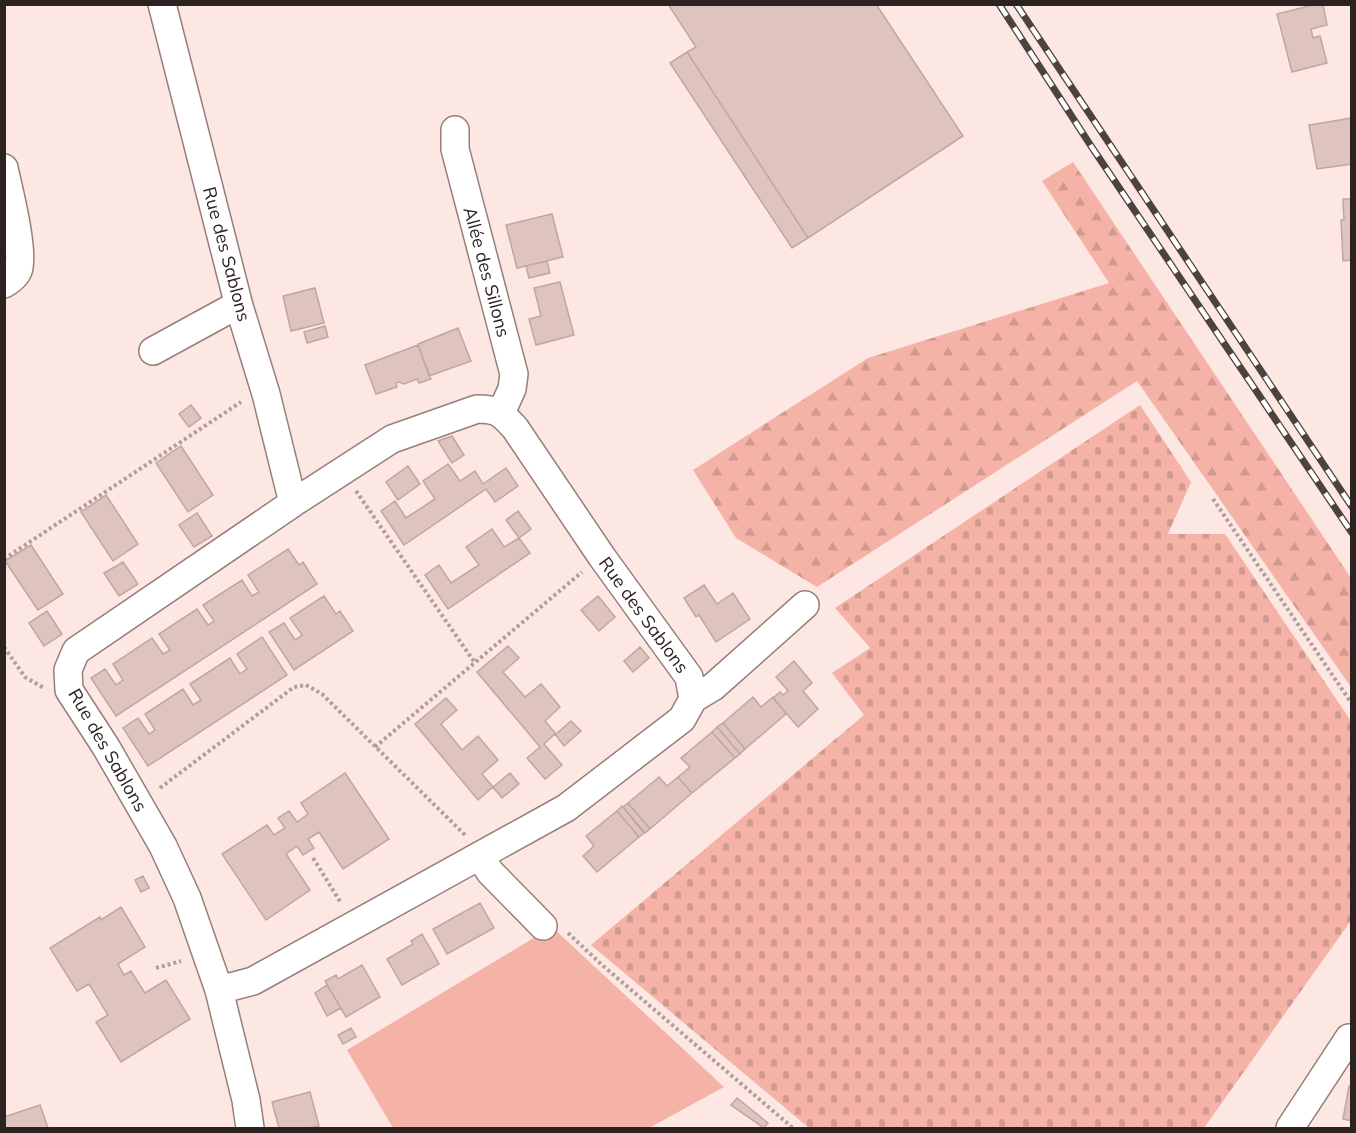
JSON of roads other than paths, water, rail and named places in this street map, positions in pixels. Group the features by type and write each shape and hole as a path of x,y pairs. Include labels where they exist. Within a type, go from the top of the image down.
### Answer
{"street":[{"name":"Rue des Sablons","path":"162,4 239,306 266,394 293,504"},
{"name":"Allée des Sillons","path":"454,130 455,149 514,374 512,389 501,413"},
{"path":"4,168 18,238 20,267 15,277 4,284"},
{"path":"153,351 239,306"},
{"name":"Rue des Sablons","path":"250,1128 246,1100 219,990 187,898 163,846 106,747 69,690 68,670 76,651 392,439 477,410 489,410 501,413 515,428 602,557 689,676 693,699"},
{"path":"219,990 253,981 354,925 477,849 566,808 682,719 693,699 713,687 805,605"},
{"path":"477,849 490,873 555,929"},
{"path":"1290,1128 1349,1038"}],"railway":[{"path":"999,4 1091,146 1352,533"},
{"path":"1016,4 1352,507"}]}
